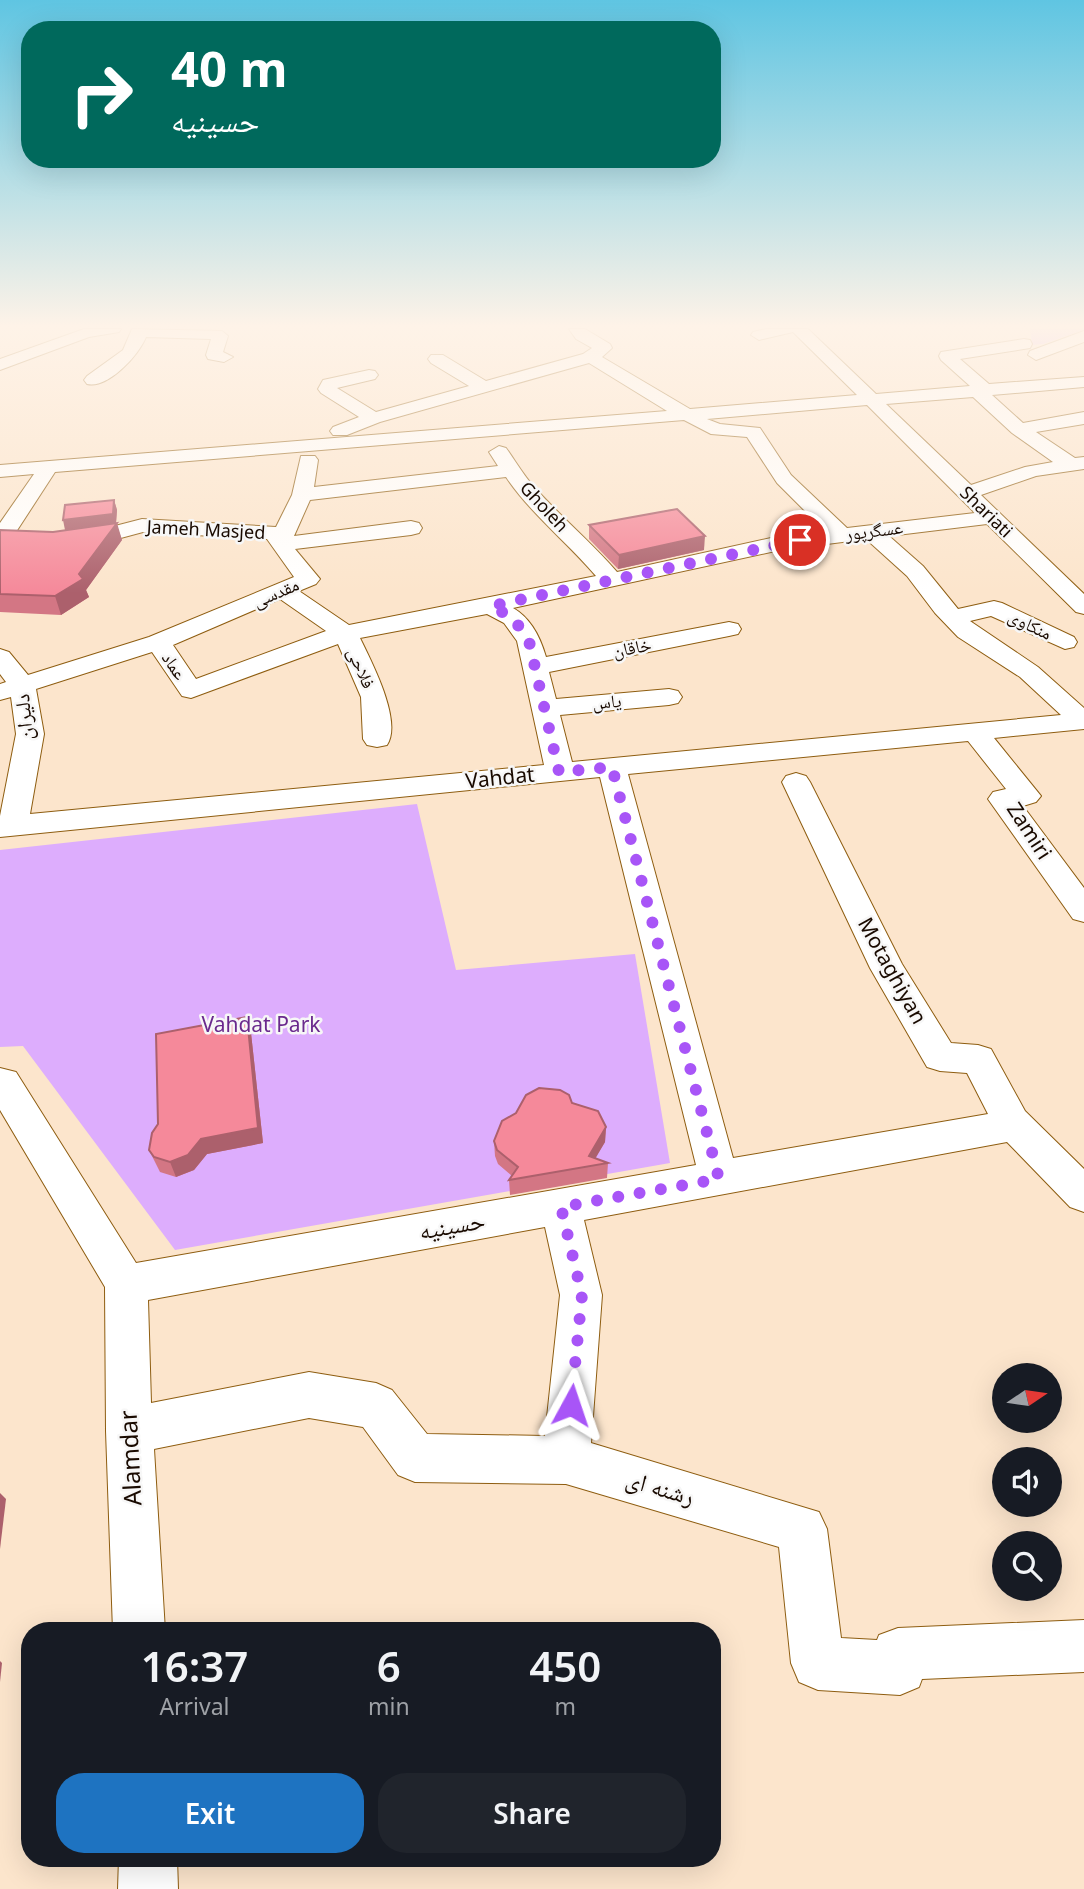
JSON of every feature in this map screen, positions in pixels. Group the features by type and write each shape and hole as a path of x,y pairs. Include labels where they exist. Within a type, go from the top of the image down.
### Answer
{"street":[{"path":"279,544 316,460 344,429 376,417"},
{"path":"0,471 49,467 316,460 482,430 638,417"},
{"path":"694,417 718,430 753,432 784,479 842,536"},
{"path":"833,418 838,417"},
{"name":"Shariati","path":"889,417 1082,600"},
{"path":"1007,417 1018,429 1077,464"},
{"path":"1018,429 1084,418"},
{"name":"Gholeh","path":"482,430 525,490 579,542 612,580"},
{"path":"367,461 391,457"},
{"path":"967,493 1031,471 1077,464"},
{"path":"1,538 49,467"},
{"path":"302,495 512,470"},
{"name":"عسگرپور","path":"345,633 491,606 780,543 992,517"},
{"name":"Jameh Masjed","path":"1,538 59,540 117,532 142,525 275,533 279,544"},
{"path":"279,544 411,528"},
{"name":"منکاوی","path":"871,532 915,571 967,632 1030,672 1082,723"},
{"name":"مقدسی","path":"158,642 308,579 279,544"},
{"name":"فلاحی","path":"282,590 345,633 374,697 377,739"},
{"path":"491,606 513,618 529,641 559,772"},
{"name":"منکاوی","path":"953,618 994,608 1074,637"},
{"name":"خاقان","path":"535,667 729,629"},
{"name":"عماد","path":"11,689 158,642 191,690 345,633"},
{"name":"منکاوی","path":"1014,662 1074,637"},
{"name":"دلیران","path":"0,657 30,734 7,826"},
{"name":"یاس","path":"545,708 669,697"},
{"name":"Vahdat","path":"7,826 1082,723"},
{"name":"Zamiri","path":"975,732 1026,796 1003,799 1084,911"},
{"path":"612,767 719,1179"},
{"name":"Motaghiyan","path":"796,782 887,968 940,1057 978,1059 1014,1125"},
{"path":"0,1083 3,1082 126,1284"},
{"path":"1014,1125 1084,1195"},
{"name":"حسینیه","path":"126,1284 1014,1125"},
{"path":"561,1207 582,1295 566,1460"},
{"name":"Alamdar","path":"126,1284 129,1431 139,1622"},
{"name":"رشنه ای","path":"129,1431 309,1395 376,1406 415,1458 566,1460 802,1529 818,1663 900,1668 898,1654 1084,1646"},
{"path":"148,1867 148,1889"}],"green space":[{"name":"Vahdat Park","path":"417,804 456,970 635,954 670,1163 175,1250 23,1046 0,1047 0,850"}],"building":[{"path":"114,500 113,514 63,520 65,505"},
{"path":"677,509 705,536 619,555 589,525"},
{"path":"117,523 79,574 83,579 55,596 0,594 0,530 53,532"},
{"path":"247,1017 258,1128 201,1139 188,1155 170,1162 154,1157 149,1150 152,1133 158,1124 156,1034"},
{"path":"539,1088 560,1090 569,1095 572,1103 598,1111 606,1127 589,1156 608,1163 509,1180 518,1167 497,1150 494,1141 502,1121 516,1113 526,1095"}],"route":[{"path":"571,1405 582,1295 561,1207 719,1179 612,767 559,772 529,641 513,618 491,606 800,540"}]}
